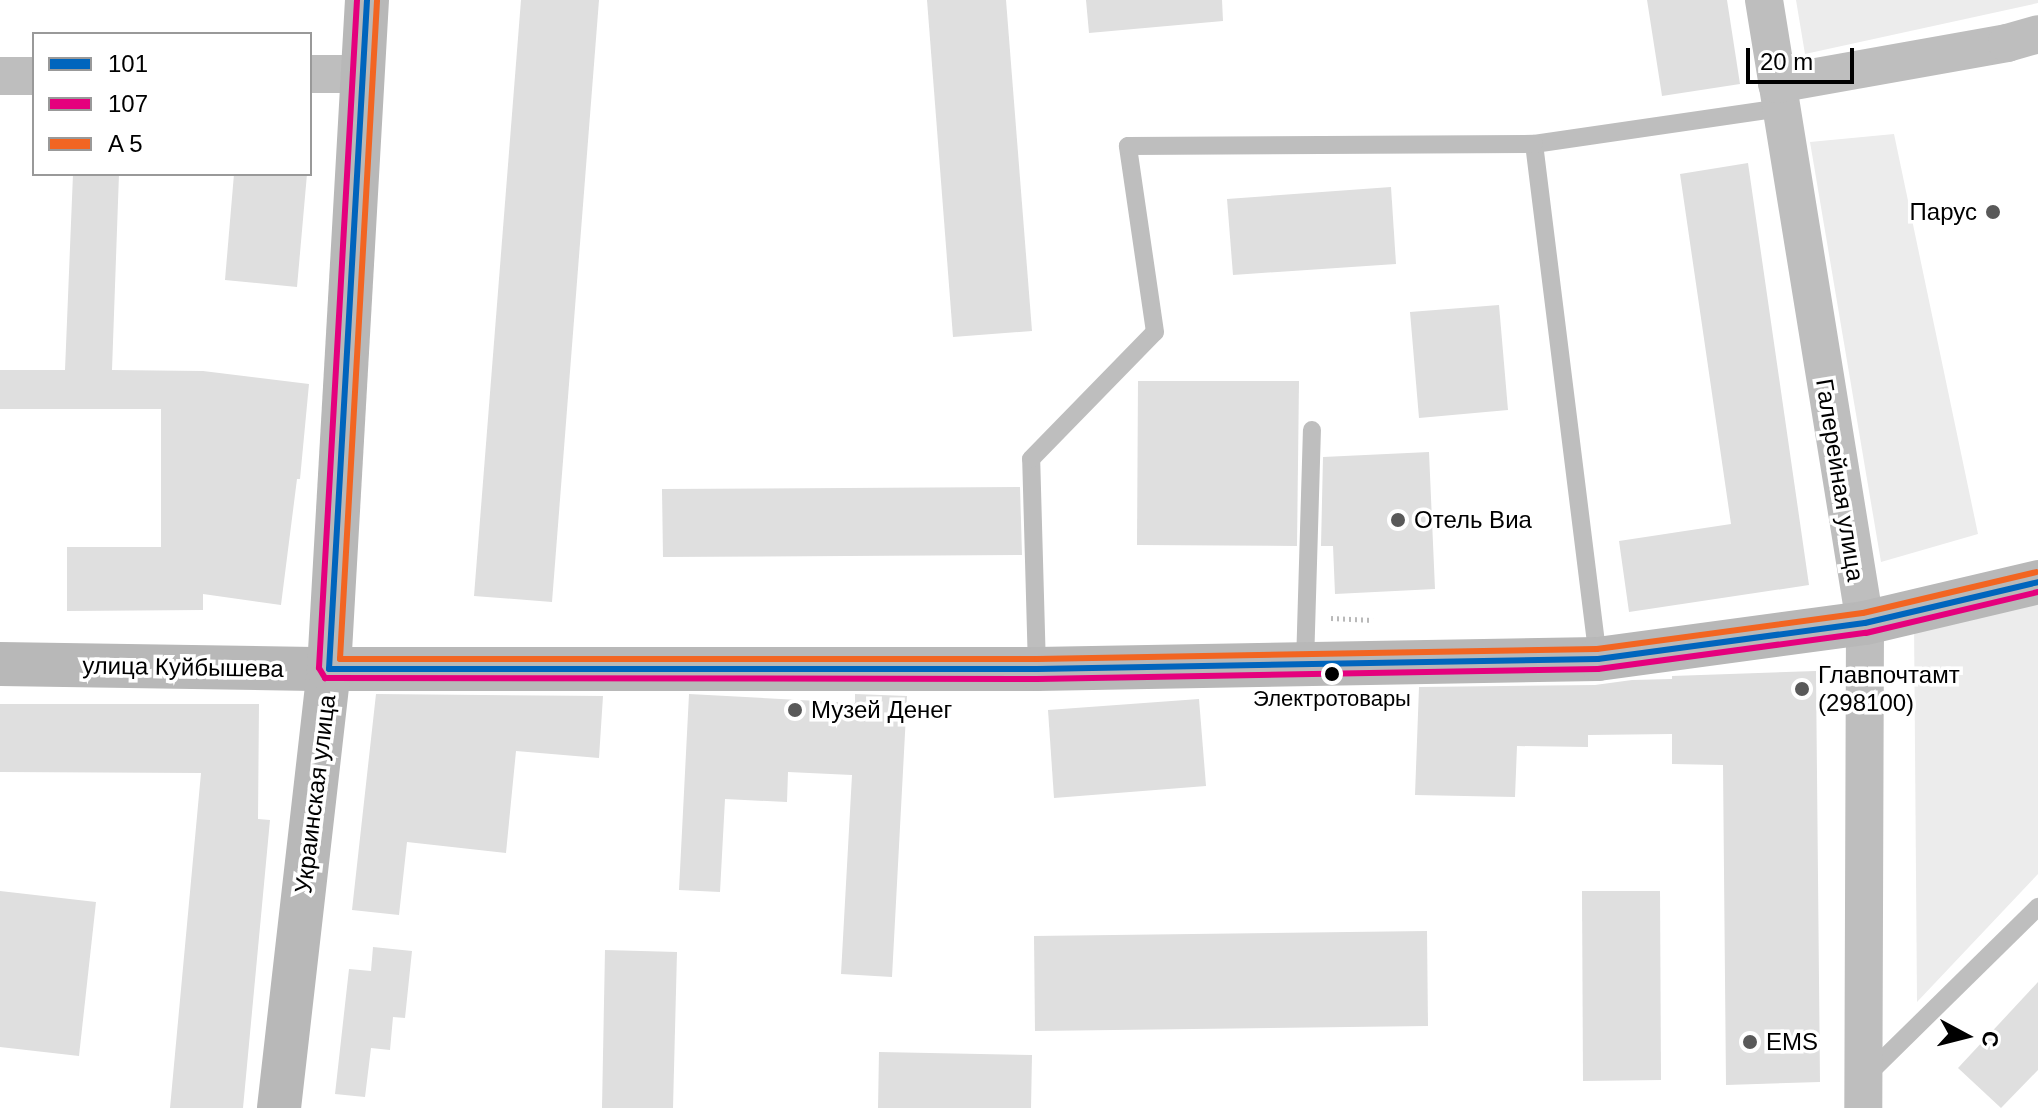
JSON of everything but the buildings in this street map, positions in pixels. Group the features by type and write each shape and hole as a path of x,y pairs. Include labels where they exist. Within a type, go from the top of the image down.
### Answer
{"main road":[{"name":"Украинская улица","path":"279,1108 329,669 367,0"},
{"name":"улица Куйбышева","path":"0,664 329,669 1037,669 1598,659 1865,623 2038,582"}],"street":[{"name":"Галерейная улица","path":"1764,0 1865,623 1863,1093"},
{"path":"1779,96 2038,34"},
{"path":"312,74 361,74"},
{"path":"0,76 32,76"}],"lane":[{"path":"1037,669 1031,459 1155,332 1128,146 1534,144 1779,96"},
{"path":"1534,144 1598,659"},
{"path":"1305,664 1312,430"},
{"path":"1863,1093 2038,907"}],"path":[{"path":"1306,617 1382,620"}],"shaded area":[{"path":"1796,0 2038,0 2038,3 1805,54"},
{"path":"1894,134 1978,534 1881,562 1810,142"},
{"path":"2038,595 2038,874 1917,1002 1914,621"}],"transit line":[{"name":"107","path":"357,0 319,668 325,678 1037,679 1598,669 1866,633 2038,592"},
{"name":"101","path":"367,0 329,669 1037,669 1598,659 1865,623 2038,582"},
{"path":"377,1 340,659 1037,659 1597,649 1863,613 2036,572"}],"place":[{"name":"Парус","path":"1993,212"},
{"name":"Отель Виа","path":"1398,520"},
{"name":"Электротовары","path":"1332,674"},
{"name":"Главпочтамт (298100)","path":"1802,689"},
{"name":"Музей Денег","path":"795,710"},
{"name":"EMS","path":"1750,1042"}]}
